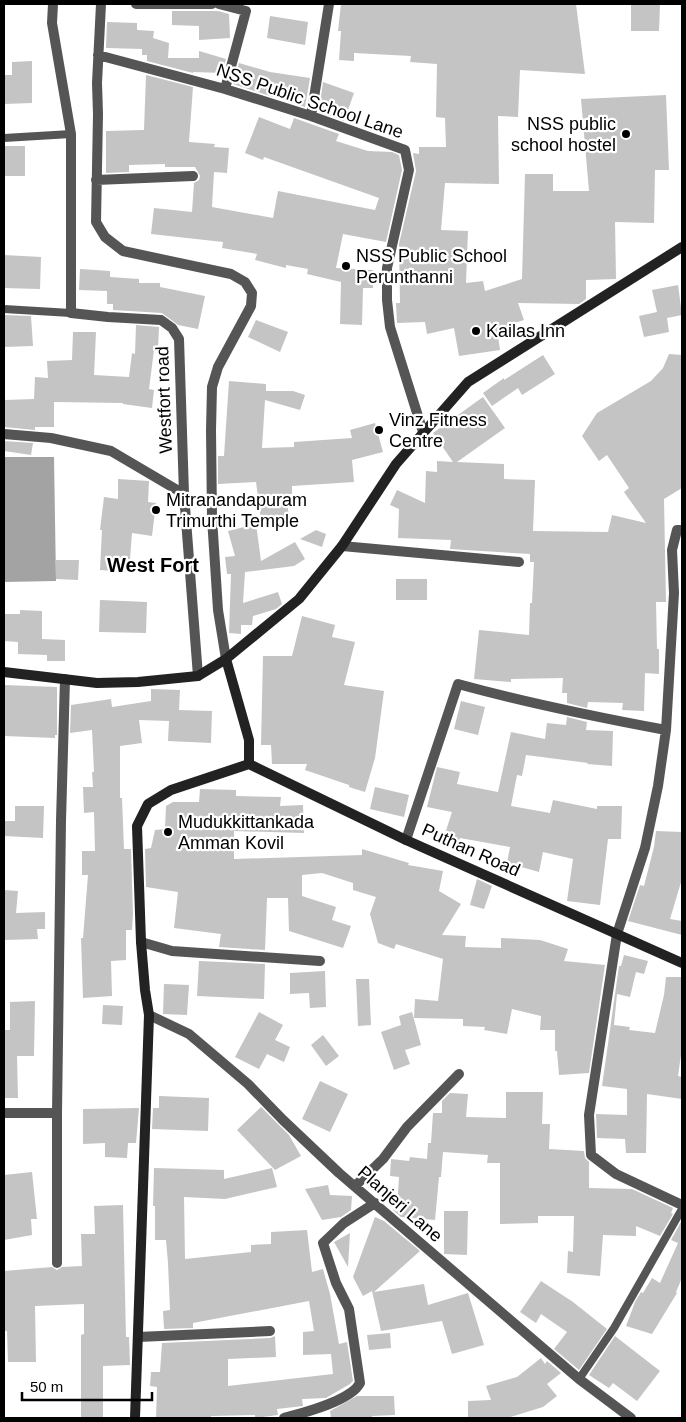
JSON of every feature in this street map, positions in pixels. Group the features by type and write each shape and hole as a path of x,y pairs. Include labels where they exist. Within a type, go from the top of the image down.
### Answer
{"street":[{"path":"53,4 52,24 71,134 71,313"},
{"path":"102,4 98,55 96,222 105,237 123,251 232,274 245,282 252,293 251,306 218,367 212,387 211,430 212,518 218,610 226,659 249,740 249,764 171,790 148,804 137,826 141,942 149,1015 135,1418"},
{"path":"136,4 212,4"},
{"path":"219,4 246,11 225,89"},
{"path":"311,116 329,4"},
{"name":"NSS Public School Lane","path":"98,55 225,89 311,116 406,150 409,170 387,268 387,300 390,327 423,432"},
{"path":"96,180 192,176"},
{"path":"4,672 97,682 138,682 198,676 226,659 299,599 342,546 396,464 468,382 682,247"},
{"name":"Westfort road","path":"71,313 161,320 172,328 179,339 184,494 198,676"},
{"path":"4,434 51,438 111,451 184,494"},
{"path":"682,530 677,530 672,550 674,593 666,730 658,786 645,848 618,934 589,1115 592,1155 616,1174 682,1205"},
{"path":"342,546 519,562"},
{"path":"57,1263 57,1112 65,679"},
{"path":"406,840 458,684 594,717 666,730"},
{"name":"Puthan Road","path":"249,764 406,840 502,881 682,963"},
{"path":"141,942 172,951 320,961"},
{"name":"Planjeri Lane","path":"149,1015 189,1034 248,1084 283,1120 354,1186 579,1379 630,1418"},
{"path":"354,1186 382,1158 407,1127 459,1074"},
{"path":"4,1113 57,1112"},
{"path":"284,1418 312,1411 334,1402 356,1390 360,1383 349,1309 336,1283 323,1243 344,1223 375,1203"},
{"path":"138,1337 270,1331"}],"lane":[{"path":"4,138 71,134"},
{"path":"4,309 71,313"},
{"path":"579,1379 614,1328 682,1210"}],"shaded area":[{"path":"4,457 54,457 56,581 4,582"}],"building":[{"path":"341,4 576,4 585,74 520,70 518,117 498,116 499,184 445,183 441,230 468,231 466,283 483,281 485,291 522,279 525,174 553,174 553,191 589,191 581,99 666,95 669,170 655,170 654,223 615,222 616,279 586,280 586,299 579,304 518,303 524,320 497,329 500,350 459,356 454,328 427,334 425,322 397,323 396,303 400,303 399,244 416,171 413,153 419,154 419,147 446,147 445,118 436,117 437,64 410,62 411,56 354,53 354,61 339,60 341,31 338,31"},
{"path":"631,4 660,4 659,31 631,31"},
{"path":"172,11 218,11 229,14 230,38 199,40 199,26 172,25"},
{"path":"270,16 308,22 305,45 267,38"},
{"path":"107,22 137,23 137,30 154,31 153,38 169,43 168,58 199,58 199,51 226,59 222,73 193,73 147,61 147,55 142,55 142,49 106,48"},
{"path":"32,61 32,103 4,104 4,75 12,75 12,62"},
{"path":"239,63 270,72 310,78 305,107 299,105 302,98 274,95 273,97 233,84"},
{"path":"146,75 193,87 189,142 215,144 214,147 229,148 227,173 214,172 212,207 273,218 278,191 375,210 379,198 264,157 263,160 245,153 259,117 290,129 294,118 339,134 336,141 368,151 392,152 399,155 402,170 386,242 343,234 336,268 373,270 373,288 363,288 362,325 340,324 341,282 307,274 308,269 286,265 286,268 255,260 257,254 222,248 223,242 151,234 154,208 192,212 194,183 199,180 200,176 195,167 165,167 165,164 129,165 129,172 106,173 106,131 144,130"},
{"path":"323,82 354,93 344,121 319,111"},
{"path":"4,146 25,146 25,176 4,176"},
{"path":"4,255 41,257 40,289 4,288"},
{"path":"80,269 110,271 110,277 139,279 139,283 160,283 160,287 205,296 198,329 178,325 162,313 113,310 113,304 107,304 107,291 79,290"},
{"path":"678,285 682,315 667,318 669,332 644,337 639,316 657,312 652,290"},
{"path":"4,315 31,316 33,346 4,347"},
{"path":"256,320 288,332 280,352 248,337"},
{"path":"136,325 159,327 158,350 154,350 149,389 154,390 152,408 123,403 54,402 54,427 35,427 35,430 4,427 4,400 34,399 35,377 48,378 47,361 72,360 73,332 96,332 94,375 129,377 132,353 135,354"},
{"path":"669,354 682,355 682,488 664,499 666,602 656,602 659,674 645,673 644,711 622,710 623,703 588,702 587,708 567,703 567,693 562,693 563,678 511,679 511,682 474,679 479,630 529,635 534,562 530,562 530,554 450,549 451,540 398,538 399,509 390,505 397,490 425,503 426,471 437,472 437,461 453,462 433,433 483,397 505,428 457,462 504,464 504,479 535,480 533,531 608,532 612,515 646,523 624,492 629,488 607,455 599,461 582,436 597,413 651,381 663,368"},
{"path":"543,355 555,374 522,395 518,388 492,406 483,393"},
{"path":"229,381 266,384 266,391 293,391 305,395 300,410 265,400 262,448 294,447 294,442 352,438 350,430 375,423 383,452 352,460 354,482 292,486 292,494 286,494 290,524 262,528 256,482 218,484 218,456 224,456"},
{"path":"4,441 33,443 31,455 4,451"},
{"path":"118,479 149,481 148,502 156,503 152,536 132,533 129,572 100,570 102,530 100,530 104,497 118,499"},
{"path":"256,524 261,561 295,542 305,559 294,566 245,572 243,603 278,592 282,604 276,609 253,616 252,625 241,625 241,634 229,633 231,574 227,574 225,557 235,556 228,531"},
{"path":"316,530 326,534 322,547 300,539"},
{"path":"56,560 79,560 78,580 56,579"},
{"path":"396,579 427,579 427,600 396,600"},
{"path":"100,600 147,602 146,633 99,632"},
{"path":"20,610 42,611 42,639 65,640 65,661 47,661 47,655 18,654 18,642 4,641 4,614 20,614"},
{"path":"302,616 335,625 332,637 355,642 344,685 384,691 375,758 365,792 305,770 307,764 272,764 271,745 261,745 263,656 292,656"},
{"path":"4,685 57,687 57,735 55,735 55,738 4,736"},
{"path":"151,689 180,690 179,710 212,711 211,743 168,741 169,721 139,720 142,743 120,746 120,798 122,798 124,849 131,849 132,930 126,930 126,960 111,961 112,996 83,998 81,938 83,938 88,875 82,875 82,851 95,851 94,812 84,813 83,787 93,787 92,772 94,772 92,730 70,733 71,705 111,699 112,707 151,701"},
{"path":"461,701 485,707 478,735 454,729"},
{"path":"567,717 587,722 586,730 613,731 612,766 526,755 522,776 517,775 511,806 550,813 553,800 597,809 597,806 622,806 621,839 608,839 600,905 567,901 573,859 543,852 539,872 507,863 510,847 460,838 457,848 442,843 452,812 427,807 437,767 460,772 457,784 498,792 511,732 545,739 547,723 566,725"},
{"path":"375,787 409,795 404,817 370,809"},
{"path":"200,789 236,790 236,796 281,797 280,806 303,805 304,833 234,831 234,859 362,855 362,849 409,863 408,865 443,871 439,891 461,904 442,935 466,936 465,947 501,948 501,938 540,940 568,949 564,961 605,965 589,1073 559,1075 557,1051 555,1051 555,1030 540,1030 541,1016 512,1009 507,1034 484,1030 485,1027 463,1026 463,1019 414,1018 415,999 438,1001 443,959 396,944 394,949 378,943 370,914 376,897 353,890 353,883 322,873 302,875 302,896 336,907 332,920 351,926 343,948 289,931 288,898 267,898 265,950 219,947 221,934 174,928 178,892 146,887 145,849 151,848 155,830 165,829 166,806 173,802 199,802"},
{"path":"15,806 44,806 43,838 4,836 4,821 15,821"},
{"path":"656,831 682,832 682,879 670,919 682,921 682,935 628,921 640,885 644,886"},
{"path":"477,879 492,886 484,909 470,905"},
{"path":"4,890 18,891 16,913 45,912 45,929 37,929 38,939 4,940"},
{"path":"624,955 648,961 644,974 636,972 630,997 617,994 614,1025 630,1027 629,1030 655,1033 664,995 666,977 682,977 682,1048 678,1076 682,1077 682,1099 647,1094 646,1153 626,1153 625,1139 597,1138 596,1114 627,1115 627,1089 602,1086 619,966 621,966"},
{"path":"199,961 265,964 264,999 197,996"},
{"path":"325,971 326,1007 310,1008 309,993 290,994 290,973"},
{"path":"356,979 369,979 371,1025 358,1026"},
{"path":"164,984 189,985 187,1015 163,1014"},
{"path":"35,1001 34,1056 17,1056 18,1098 4,1098 4,1030 10,1030 10,1002"},
{"path":"103,1005 123,1006 122,1025 102,1024"},
{"path":"259,1012 283,1025 275,1040 290,1047 284,1062 267,1054 259,1069 235,1057"},
{"path":"412,1012 421,1045 405,1050 410,1064 394,1070 381,1032 401,1025 399,1016"},
{"path":"323,1035 339,1056 326,1066 311,1045"},
{"path":"320,1081 348,1094 330,1132 302,1119"},
{"path":"506,1092 543,1092 542,1124 550,1124 549,1149 584,1151 585,1158 589,1162 589,1188 632,1189 673,1208 671,1213 673,1214 660,1236 636,1226 636,1236 603,1235 600,1276 567,1273 568,1251 573,1252 574,1216 538,1216 538,1223 500,1224 500,1163 487,1163 488,1155 443,1152 435,1220 401,1217 393,1210 400,1207 397,1208 399,1177 390,1176 391,1159 409,1161 410,1157 427,1159 428,1143 431,1143 433,1113 442,1113 442,1101 450,1093 468,1094 466,1117 506,1118"},
{"path":"159,1096 209,1098 208,1131 152,1129 153,1108 159,1108"},
{"path":"261,1107 289,1135 301,1156 275,1170 237,1130"},
{"path":"139,1108 136,1143 128,1143 127,1158 105,1157 105,1143 83,1144 83,1109"},
{"path":"154,1168 224,1170 224,1179 272,1168 277,1187 225,1199 184,1197 185,1259 251,1252 251,1245 271,1244 271,1232 307,1230 312,1272 323,1269 330,1294 339,1344 347,1342 353,1381 350,1384 326,1398 302,1399 303,1406 277,1409 278,1415 255,1418 255,1415 211,1416 211,1418 156,1418 157,1387 150,1386 151,1372 160,1372 162,1343 270,1338 275,1336 276,1357 228,1359 228,1386 333,1374 331,1354 303,1355 303,1332 314,1331 309,1301 193,1323 193,1328 164,1329 163,1311 170,1310 168,1263 166,1240 155,1240 155,1206 153,1206"},
{"path":"32,1172 37,1219 31,1219 32,1235 4,1240 4,1175"},
{"path":"328,1185 330,1195 352,1196 351,1210 341,1217 322,1220 305,1189"},
{"path":"123,1205 126,1337 129,1337 130,1365 103,1366 103,1418 81,1418 81,1335 84,1334 84,1304 35,1306 36,1362 8,1362 7,1331 4,1331 4,1271 52,1267 57,1270 62,1267 82,1266 81,1234 95,1234 94,1206"},
{"path":"444,1211 468,1211 467,1255 444,1254"},
{"path":"375,1217 384,1221 420,1251 374,1292 424,1284 428,1305 468,1293 484,1345 452,1354 442,1321 381,1331 372,1291 363,1296 353,1277"},
{"path":"682,1220 682,1278 677,1293 652,1334 626,1326 635,1302 652,1278 660,1283 678,1243 671,1240"},
{"path":"350,1233 348,1267 334,1242"},
{"path":"541,1281 573,1302 607,1329 579,1370 554,1349 567,1332 541,1314 536,1323 520,1312"},
{"path":"390,1333 391,1348 369,1350 367,1335"},
{"path":"615,1336 660,1371 637,1401 613,1383 609,1388 589,1375"},
{"path":"541,1358 545,1364 547,1361 561,1373 547,1384 557,1396 543,1407 507,1418 468,1417 468,1401 491,1400 486,1386 517,1377"},
{"path":"357,1396 394,1396 395,1415 372,1416 372,1418 331,1418 330,1411"}],"place":[{"name":"NSS public school hostel","path":"626,134"},
{"name":"NSS Public School Perunthanni","path":"346,266"},
{"name":"Kailas Inn","path":"476,331"},
{"name":"Vinz Fitness Centre","path":"379,430"},
{"name":"Mitranandapuram Trimurthi Temple","path":"156,510"},
{"name":"Mudukkittankada Amman Kovil","path":"168,832"}],"district":[{"name":"West Fort","path":"153,565"}]}
